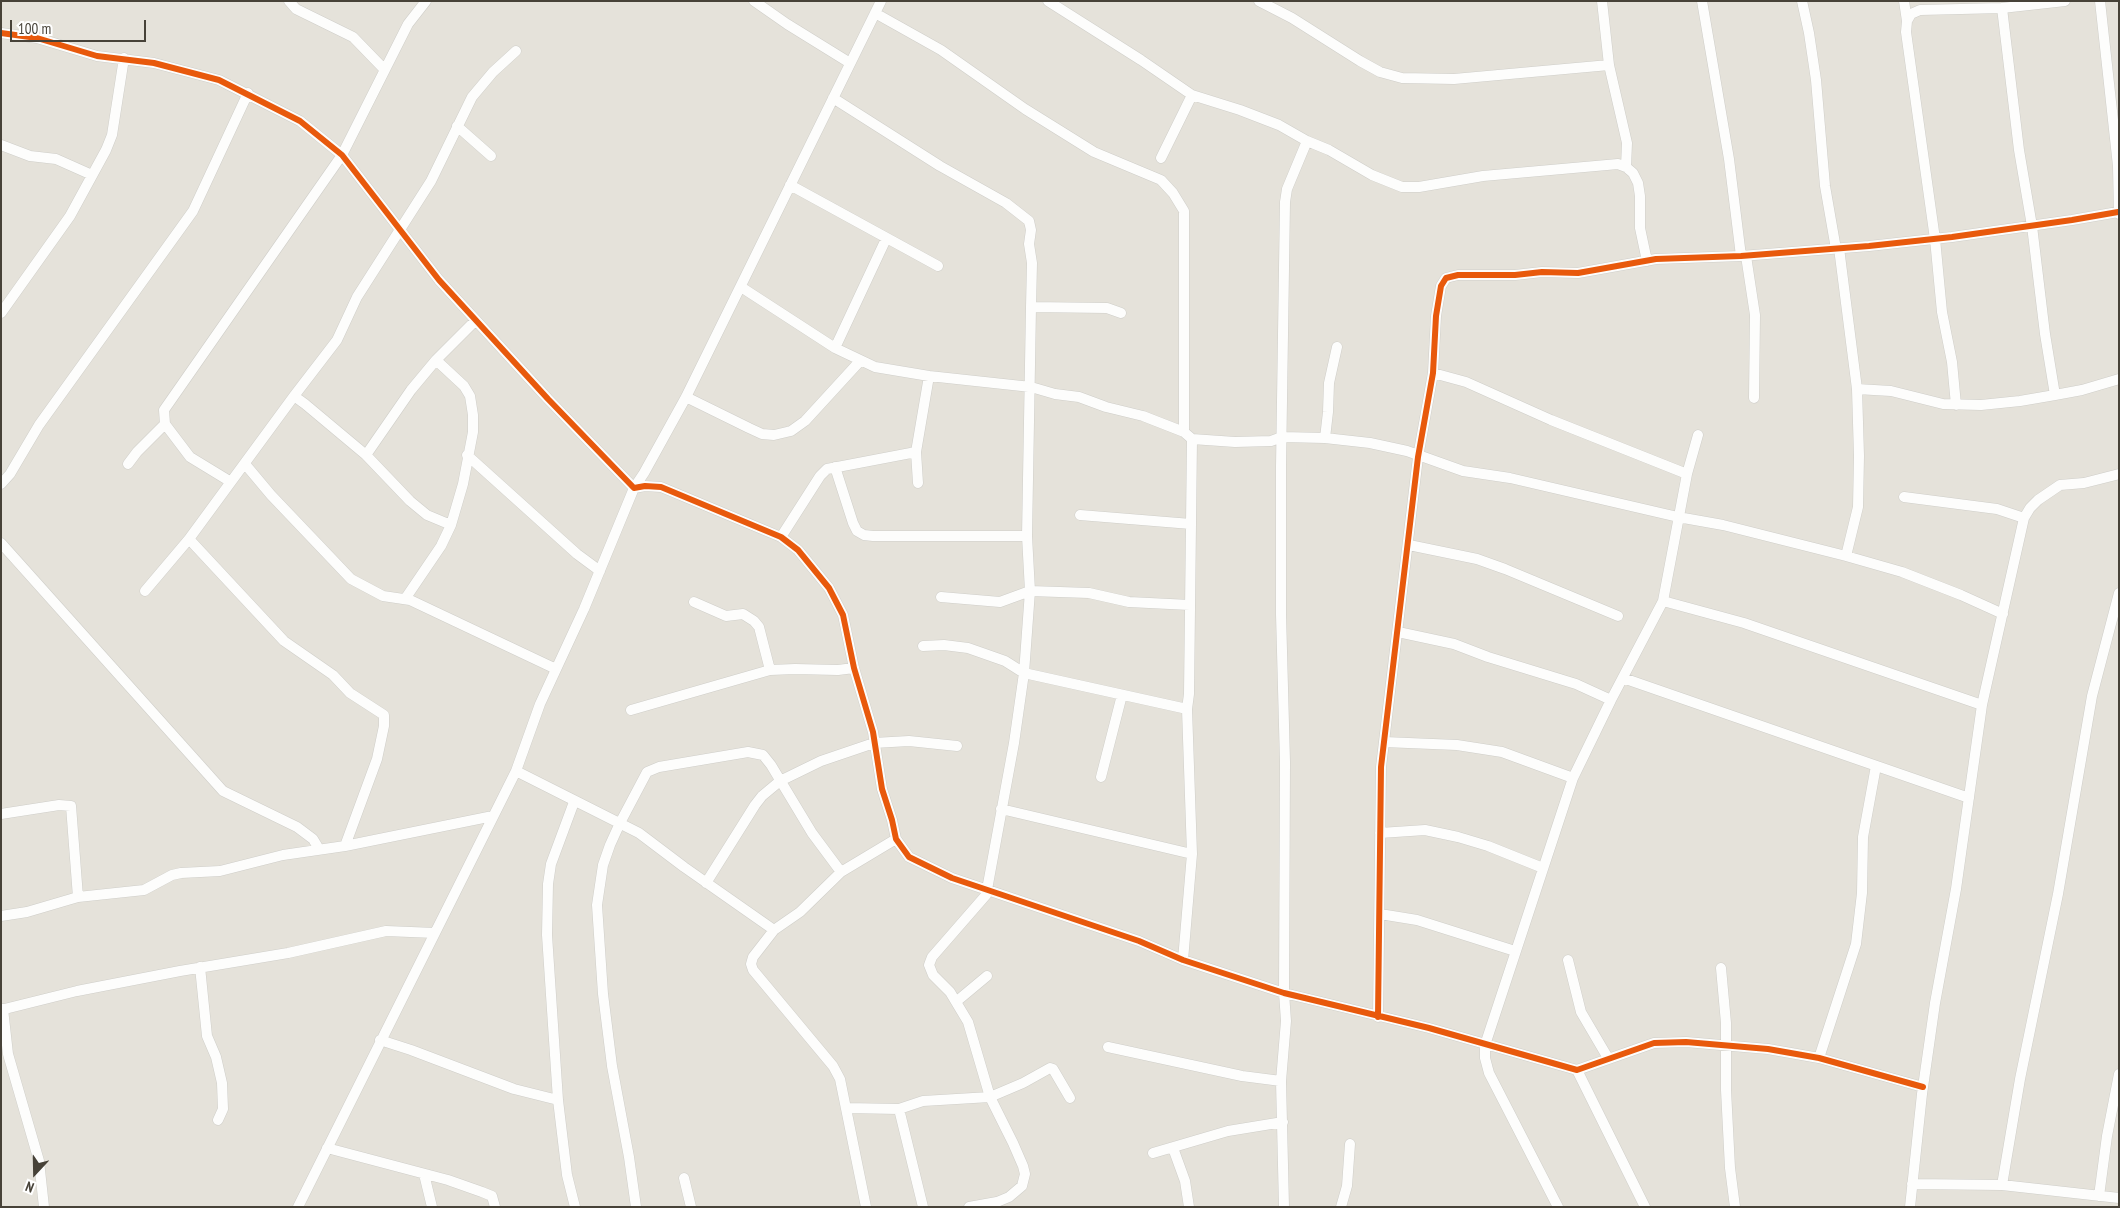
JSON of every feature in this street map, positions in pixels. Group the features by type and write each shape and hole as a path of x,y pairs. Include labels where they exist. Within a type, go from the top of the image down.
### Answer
{"street":[{"path":"289,1 296,9 353,38 384,70"},
{"path":"232,482 190,457 165,424 164,410 342,155 408,24 426,1"},
{"path":"754,1 787,24 850,62"},
{"path":"298,1207 516,771 540,704 600,571 634,488 686,397 881,1"},
{"path":"1048,1 1192,95 1279,125 1329,150 1372,175 1402,186 1419,187 1483,176 1618,164 1626,167 1638,183 1640,228 1647,261"},
{"path":"1259,1 1292,18 1380,72 1402,78 1471,78 1609,65"},
{"path":"1602,1 1609,65 1627,142 1626,167"},
{"path":"1702,1 1730,159 1743,256 1755,322 1754,398"},
{"path":"1802,1 1816,80 1825,186 1838,248 1857,389 1858,507 1846,556"},
{"path":"1904,1 1907,21 1906,32 1935,239 1942,312 1952,362 1956,405"},
{"path":"1907,21 1911,14 1920,10 2002,8 2065,1"},
{"path":"1378,1017 1381,767 1418,457 1433,373 1436,316 1441,286 1446,278 1458,275 1515,275 1542,272 1578,273 1647,261 1678,258 1743,256 1935,239 2118,213 2118,171 2100,1"},
{"path":"2002,8 2018,150 2032,226 2045,334 2055,395"},
{"path":"875,13 941,50 1025,109 1094,152 1161,180 1173,193 1184,211 1191,524 1189,694 1187,709 1192,854 1183,960"},
{"path":"1,33 37,38 98,56 154,63 218,80 300,121 342,155 439,280 475,321 634,488"},
{"path":"145,591 189,539 294,396 338,340 357,297 431,181 472,98 493,72 516,51"},
{"path":"1,312 70,216 112,135 124,58"},
{"path":"2107,72 2119,71"},
{"path":"1,484 10,474 45,418 193,211 248,94"},
{"path":"1161,158 1192,95"},
{"path":"833,98 940,166 1006,203 1030,221 1029,244 1032,263 1032,308 1027,536 1030,591 1024,673 1014,743 987,890 983,899 960,922 932,957 930,965 932,975 957,1001 968,1022 990,1097 1025,1174 1022,1186 1009,1197 997,1202 969,1207"},
{"path":"457,126 492,156"},
{"path":"1284,1207 1281,1081 1286,1021 1284,993 1285,762 1281,614 1285,202 1286,190 1307,140"},
{"path":"1,145 30,156 56,159 92,174"},
{"path":"790,185 938,266"},
{"path":"835,348 886,239"},
{"path":"741,287 835,348 875,367 929,376 1031,386 1055,394 1079,397 1106,407 1143,416 1188,436 1235,442 1271,441 1282,438 1325,438 1370,443 1406,451 1418,457 1463,471 1510,478 1678,518 1723,525 1846,556 1902,572 2003,614"},
{"path":"1032,308 1107,308 1121,313"},
{"path":"366,455 411,390 436,360 475,321"},
{"path":"1325,438 1329,383 1337,347"},
{"path":"406,600 442,546 463,484 472,432 473,415 470,396 459,379 436,360"},
{"path":"686,397 755,431 774,435 791,431 805,421 860,361"},
{"path":"1433,373 1466,382 1552,420 1687,474"},
{"path":"918,483 916,452 929,376"},
{"path":"1857,389 1877,389 1922,400 1956,405 2020,401 2082,390 2119,379"},
{"path":"294,396 366,455 427,515 450,525"},
{"path":"128,464 137,452 165,424"},
{"path":"1558,1207 1489,1073 1485,1058 1485,1044 1573,778 1610,700 1663,601 1687,474 1698,435"},
{"path":"781,537 820,476 827,469 916,452"},
{"path":"467,455 577,554 600,571"},
{"path":"245,464 271,495 351,579 383,596 410,600 556,669"},
{"path":"835,467 853,523 857,532 864,535 1027,536"},
{"path":"1910,1207 1923,1087 1935,1003 1956,889 1982,705 2024,518 2034,504 2060,485 2084,483 2119,474"},
{"path":"634,488 645,486 661,487 781,537 798,550 829,588 843,615 854,668 874,743 882,789 896,839 909,857 952,878 1139,941 1183,960 1284,993 1429,1028 1577,1070 1654,1042 1686,1042 1768,1049 1819,1058 1923,1087"},
{"path":"1904,497 1997,509 2024,518"},
{"path":"1080,515 1191,524"},
{"path":"189,539 284,641 333,675 350,693 384,716 384,726 377,759 345,846"},
{"path":"1,543 223,791 297,827 313,839 319,849"},
{"path":"1409,545 1477,560 1505,569 1618,616"},
{"path":"940,597 1000,602 1030,591 1089,593 1129,602 1190,605"},
{"path":"2002,1185 2020,1079 2061,876 2092,696 2119,592"},
{"path":"1663,601 1744,623 1982,705"},
{"path":"694,602 726,616 743,614 754,621 759,627 770,670"},
{"path":"1398,632 1454,644 1488,657 1576,684 1610,700"},
{"path":"923,646 944,644 968,648 1005,661 1024,673 1187,709"},
{"path":"631,710 770,670 838,670 854,668"},
{"path":"1623,678 1969,798"},
{"path":"1101,777 1122,695"},
{"path":"706,883 758,800 780,781 828,758 874,743 909,741 957,746"},
{"path":"1384,742 1457,745 1502,752 1573,778"},
{"path":"636,1207 612,1066 602,985 597,905 603,865 620,822 648,772 652,769 755,752 763,755 812,833 841,872"},
{"path":"1819,1058 1856,944 1860,922 1863,837 1876,766"},
{"path":"516,771 574,802 620,822 639,833 706,883 774,930"},
{"path":"574,802 551,864 548,884 549,982 558,1100 567,1175 575,1207"},
{"path":"1,814 59,805 72,806 78,897"},
{"path":"1001,809 1192,854"},
{"path":"1,916 27,912 78,897 144,890 172,875 180,873 220,872 283,855 345,846 493,816"},
{"path":"1380,833 1425,830 1458,836 1542,868"},
{"path":"866,1207 840,1079 833,1066 753,970 751,964 753,957 774,930 800,912 841,872 896,839"},
{"path":"1380,914 1417,920 1515,952"},
{"path":"44,1207 39,1161 8,1054 2,1010 77,991 200,967 288,953 386,931 435,933"},
{"path":"1568,960 1581,1012 1608,1058"},
{"path":"200,967 207,1036 216,1057 222,1083 222,1109 218,1120"},
{"path":"1721,968 1726,1044 1730,1168 1735,1207"},
{"path":"957,1001 987,976"},
{"path":"380,1040 514,1089 558,1100"},
{"path":"1108,1047 1242,1076 1281,1081"},
{"path":"846,1108 899,1109 923,1101 990,1097 1015,1087 1050,1068 1053,1069 1070,1098"},
{"path":"1577,1070 1645,1207"},
{"path":"2100,1196 2107,1136 2119,1074"},
{"path":"899,1109 923,1207"},
{"path":"1153,1153 1228,1131 1283,1122"},
{"path":"1341,1207 1347,1186 1350,1144"},
{"path":"327,1148 482,1192 492,1196 495,1207"},
{"path":"1173,1148 1185,1181 1189,1207"},
{"path":"424,1174 432,1207"},
{"path":"684,1178 691,1207"},
{"path":"1912,1184 2002,1185 2119,1198"}],"shaded area":[{"path":"1,1 2119,1 2119,1207 1,1207"}],"cycle path":[{"path":"1,33 37,38 97,56 154,63 219,80 300,121 342,155 439,280 548,399 634,488 645,486 661,487 781,537 798,550 829,588 843,615 854,668 873,732 882,789 896,839 909,857 952,878 1139,941 1183,960 1284,993 1429,1028 1577,1070 1654,1043 1686,1042 1768,1049 1819,1058 1923,1087"},
{"path":"1378,1017 1381,767 1418,457 1433,373 1436,316 1441,286 1446,278 1458,275 1515,275 1542,272 1578,273 1656,259 1741,256 1869,246 1952,237 2118,212"}]}
